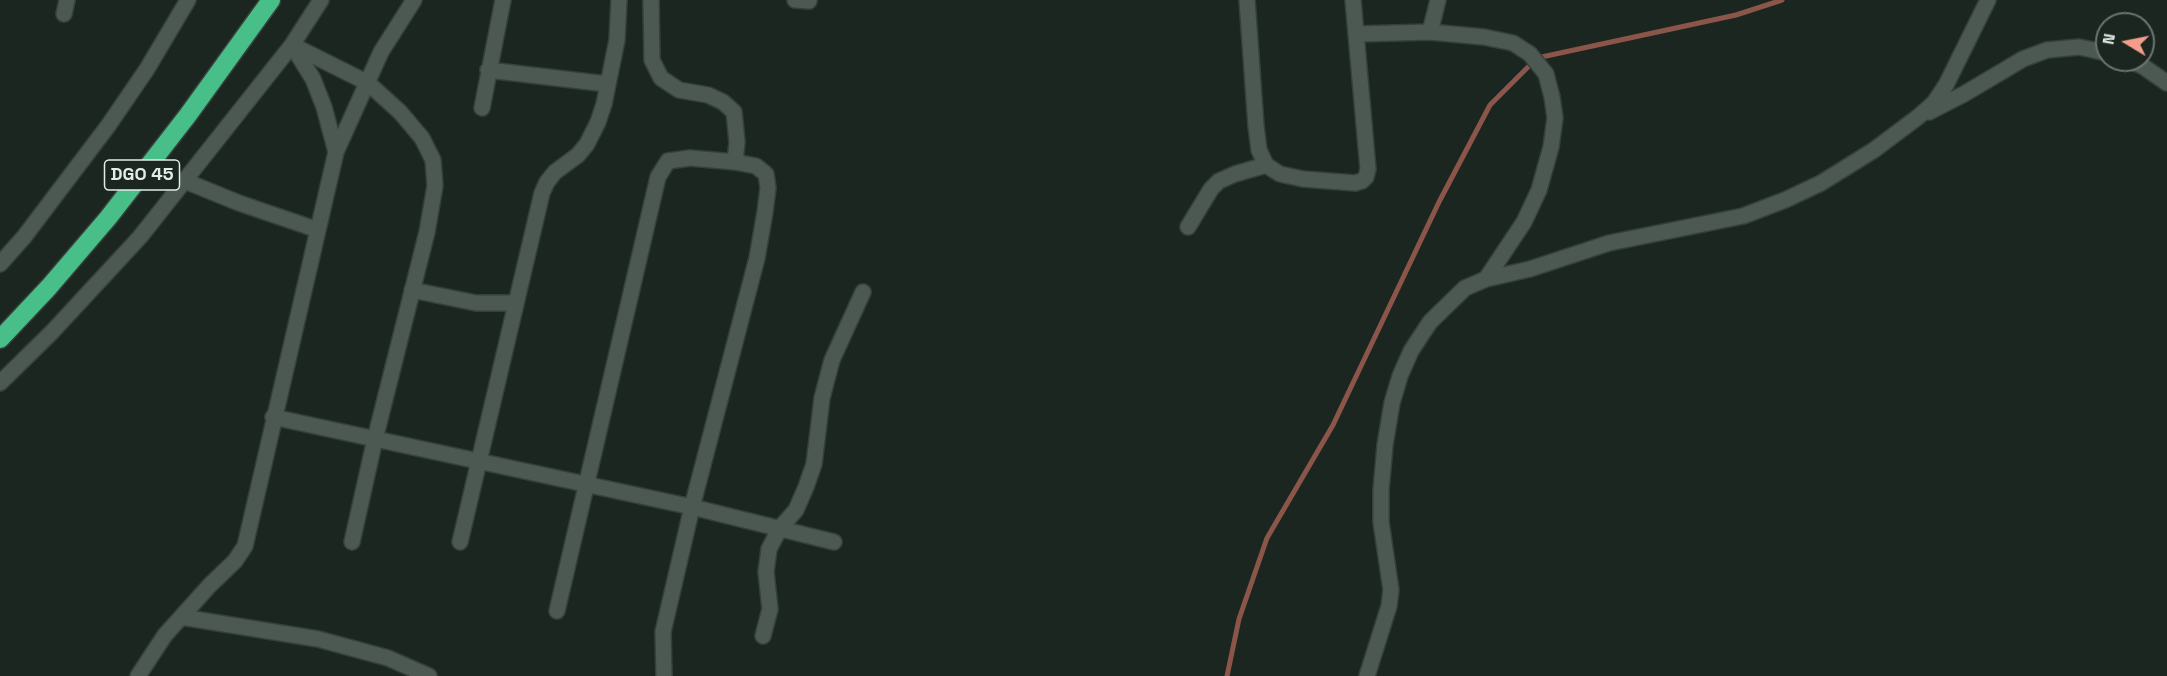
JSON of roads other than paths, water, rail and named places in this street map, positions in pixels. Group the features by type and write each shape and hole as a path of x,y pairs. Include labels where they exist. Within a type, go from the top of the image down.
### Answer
{"highway":[{"name":"DGO 45","path":"0,339 49,287 108,218 188,115 271,0"}],"street":[{"path":"0,264 24,237 108,126 147,69 188,0"},
{"path":"0,383 52,332 140,237 292,45 321,0"},
{"path":"138,676 150,656 181,617 235,561 245,546 336,152 381,52 414,0"},
{"path":"482,108 503,0"},
{"path":"460,542 537,214 547,182 587,144 601,113 617,40 619,0"},
{"path":"651,0 652,60 661,78 679,90 708,95 723,102 734,112 737,142 735,162"},
{"path":"1247,0 1256,126 1259,150 1266,165 1280,174 1303,179 1355,183 1366,177 1368,169 1353,0"},
{"path":"1430,32 1438,0"},
{"path":"1367,676 1389,606 1391,590 1381,522 1381,490 1392,403 1411,351 1430,322 1465,288 1486,279 1530,269 1609,243 1743,216 1821,183 1874,150 1934,103 1946,85 1988,0"},
{"path":"1357,34 1430,32 1484,37 1513,43 1530,54 1546,74 1555,118 1551,147 1539,190 1524,222 1486,279"},
{"path":"292,45 368,83 400,112 422,138 433,160 435,186 427,232 375,439 352,542"},
{"path":"292,45 317,88 336,152"},
{"path":"1918,117 1964,94 2023,59 2047,50 2079,47 2095,50"},
{"path":"488,70 608,84"},
{"path":"2151,72 2167,83"},
{"path":"557,611 653,192 662,167 668,161 690,158 756,166 766,174 767,196 757,258 692,507 663,632 664,676"},
{"path":"1188,227 1211,189 1219,181 1266,165"},
{"path":"185,181 239,203 318,230"},
{"path":"412,290 476,303 516,303"},
{"path":"763,636 770,609 766,572 769,549 780,528 796,510 809,479 814,464 822,398 832,360 863,292"},
{"path":"273,417 692,507 834,542"},
{"path":"181,617 318,639 388,658 429,676"},
{"path":"147,676 150,656"}],"waterway":[{"path":"1227,676 1239,619 1267,538 1333,425 1439,202 1490,105 1537,58 1736,15 1782,0"}]}
